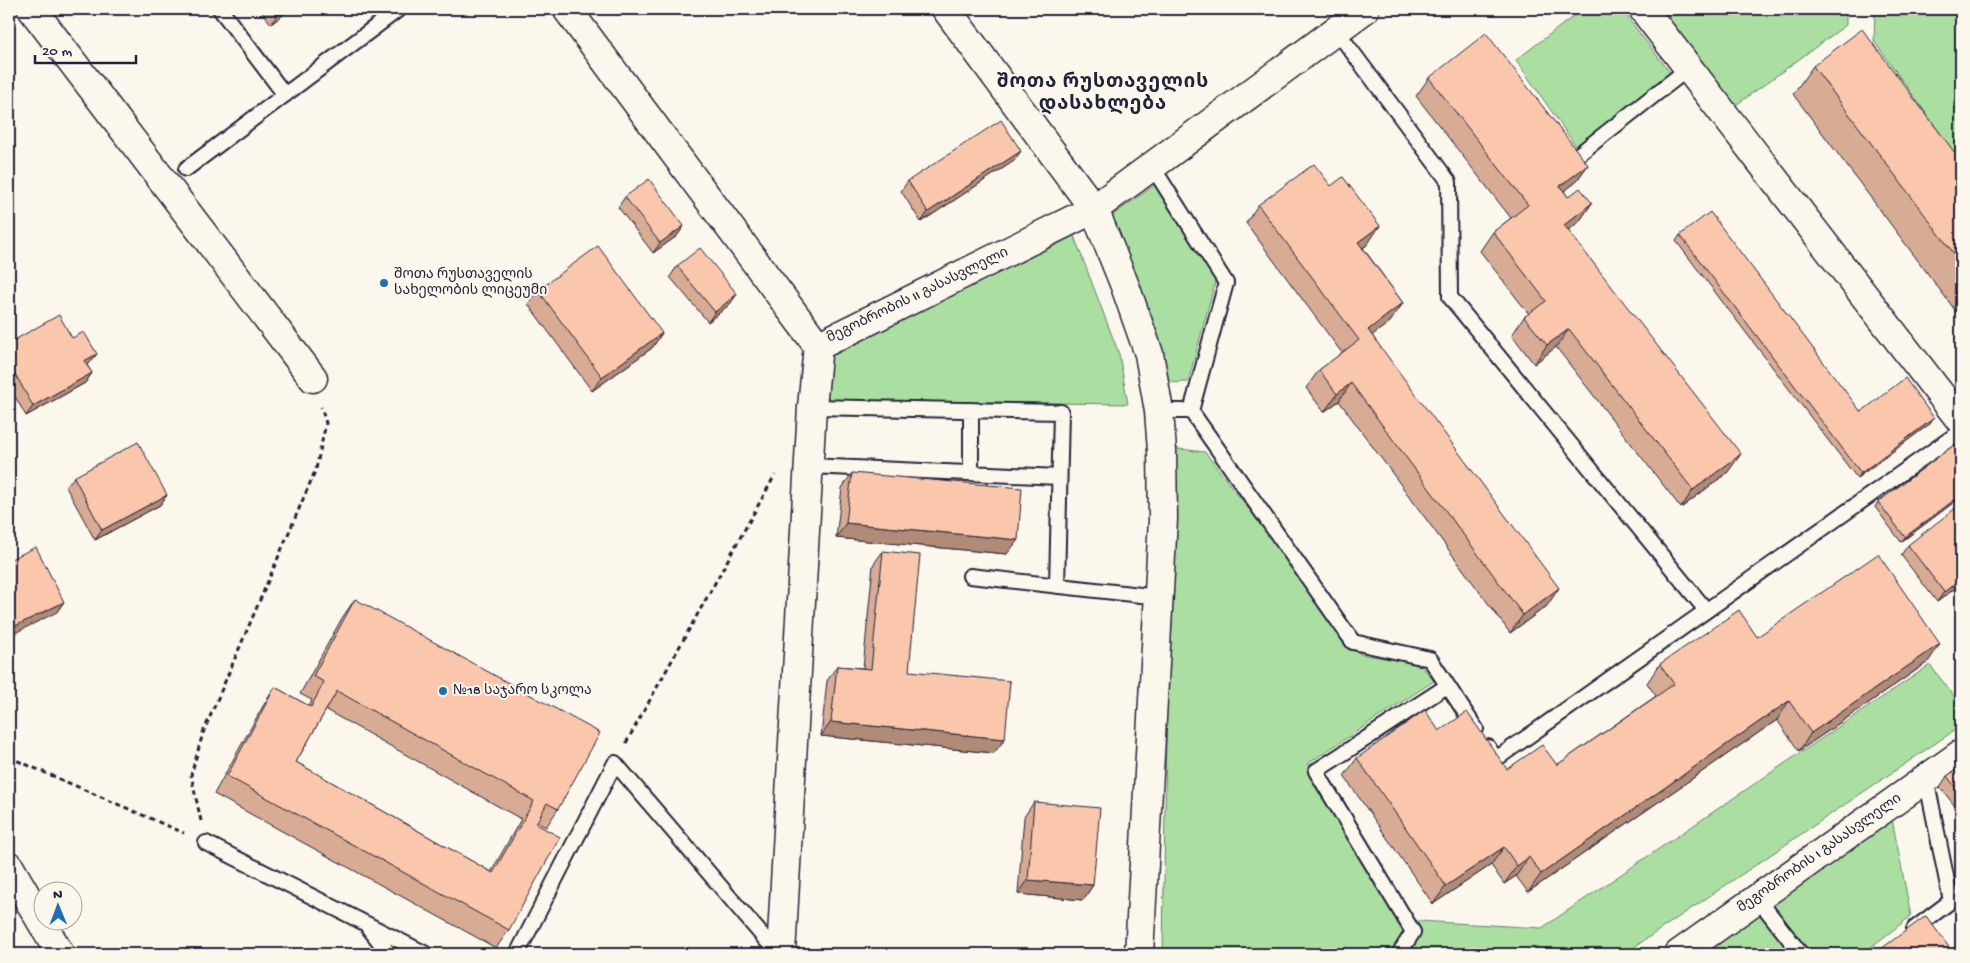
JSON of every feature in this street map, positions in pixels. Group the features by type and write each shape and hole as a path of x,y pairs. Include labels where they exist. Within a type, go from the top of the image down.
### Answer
{"street":[{"path":"32,9 313,378"},
{"name":"მეგობრობის II გასასვლელი","path":"567,9 818,346 1094,209 1365,9"},
{"path":"946,9 1094,209 1125,286 1149,354 1159,411 1162,451 1163,519 1139,954"},
{"path":"1643,9 1961,421"},
{"path":"780,954 812,406 818,346"},
{"name":"მეგობრობის I გასასვლელი","path":"1680,954 1961,754"},
{"path":"9,866 60,954"}],"lane":[{"path":"220,9 285,95"},
{"path":"186,169 399,9"},
{"path":"1336,30 1449,182 1450,297 1706,610"},
{"path":"1579,154 1689,68"},
{"path":"1152,166 1226,283 1191,411"},
{"path":"812,406 1061,412 1057,586"},
{"path":"971,410 971,473"},
{"path":"1159,411 1191,411"},
{"path":"1191,411 1353,642 1430,658 1496,759 1961,430"},
{"path":"809,466 1059,477"},
{"path":"970,576 1159,597"},
{"path":"1399,954 1413,932 1316,771 1447,686"},
{"path":"517,954 615,763 780,954"},
{"path":"1905,936 1951,901 1926,778"},
{"path":"206,843 426,954"},
{"path":"1758,899 1801,954"},
{"path":"366,924 389,954"}],"path":[{"path":"206,843 191,775 203,733 316,470 326,423 313,378"},
{"path":"615,763 779,469"},
{"path":"9,757 206,843"}],"green space":[{"path":"1583,9 1621,9 1672,75 1577,148 1516,60"},
{"path":"1655,9 1846,9 1846,25 1732,108"},
{"path":"1875,9 1961,9 1961,162 1874,41"},
{"path":"1156,184 1216,279 1188,382 1162,383 1109,218"},
{"path":"1071,228 1119,354 1128,404 826,400 832,347"},
{"path":"1170,448 1205,452 1360,654 1420,664 1434,681 1307,764 1401,920 1542,928 1930,665 1961,705 1961,726 1624,954 1163,954"},
{"path":"1892,819 1911,916 1862,954 1702,954"}],"building":[{"path":"1862,29 1961,161 1961,263 1813,66"},
{"path":"1486,33 1588,165 1560,186 1568,197 1580,188 1592,203 1564,225 1741,454 1693,490 1569,329 1547,345 1524,317 1546,301 1493,232 1528,205 1429,78"},
{"path":"1001,120 1021,151 928,212 908,181"},
{"path":"1314,164 1331,186 1343,177 1380,226 1358,242 1403,303 1368,330 1559,588 1523,615 1351,383 1337,394 1319,370 1359,340 1258,205"},
{"path":"649,179 684,226 660,243 625,197"},
{"path":"1710,212 1861,412 1905,378 1934,418 1861,473 1680,235"},
{"path":"598,246 662,333 602,377 538,290"},
{"path":"700,248 737,294 715,312 677,266"},
{"path":"59,315 72,338 84,332 97,354 84,361 92,373 33,406 9,363 9,343"},
{"path":"138,442 167,495 102,530 74,477"},
{"path":"1958,442 1961,447 1961,495 1905,537 1878,502"},
{"path":"852,473 1022,488 1018,540 846,523"},
{"path":"1961,504 1961,579 1944,592 1908,545"},
{"path":"36,547 64,602 9,629 9,560"},
{"path":"883,551 920,555 909,671 1010,681 1005,739 831,722 837,666 871,669"},
{"path":"1878,554 1940,644 1811,733 1789,701 1541,874 1529,857 1517,866 1504,847 1446,886 1357,758 1425,710 1439,731 1467,712 1507,769 1542,745 1557,765 1674,684 1660,664 1739,610 1757,637"},
{"path":"355,599 600,733 558,809 547,803 536,824 560,837 509,930 227,776 275,687 311,707 324,682 313,676","holes":["337,691 534,801 493,873 296,762"]},
{"path":"1961,767 1961,795 1947,776"},
{"path":"1034,802 1100,808 1093,885 1028,880"},
{"path":"1926,916 1954,954 1874,954"}],"place":[{"name":"შოთა რუსთაველის სახელობის ლიცეუმი","path":"384,283"},
{"name":"№18 საჯარო სკოლა","path":"443,691"}],"district":[{"name":"შოთა რუსთაველის დასახლება","path":"1103,94"}]}
